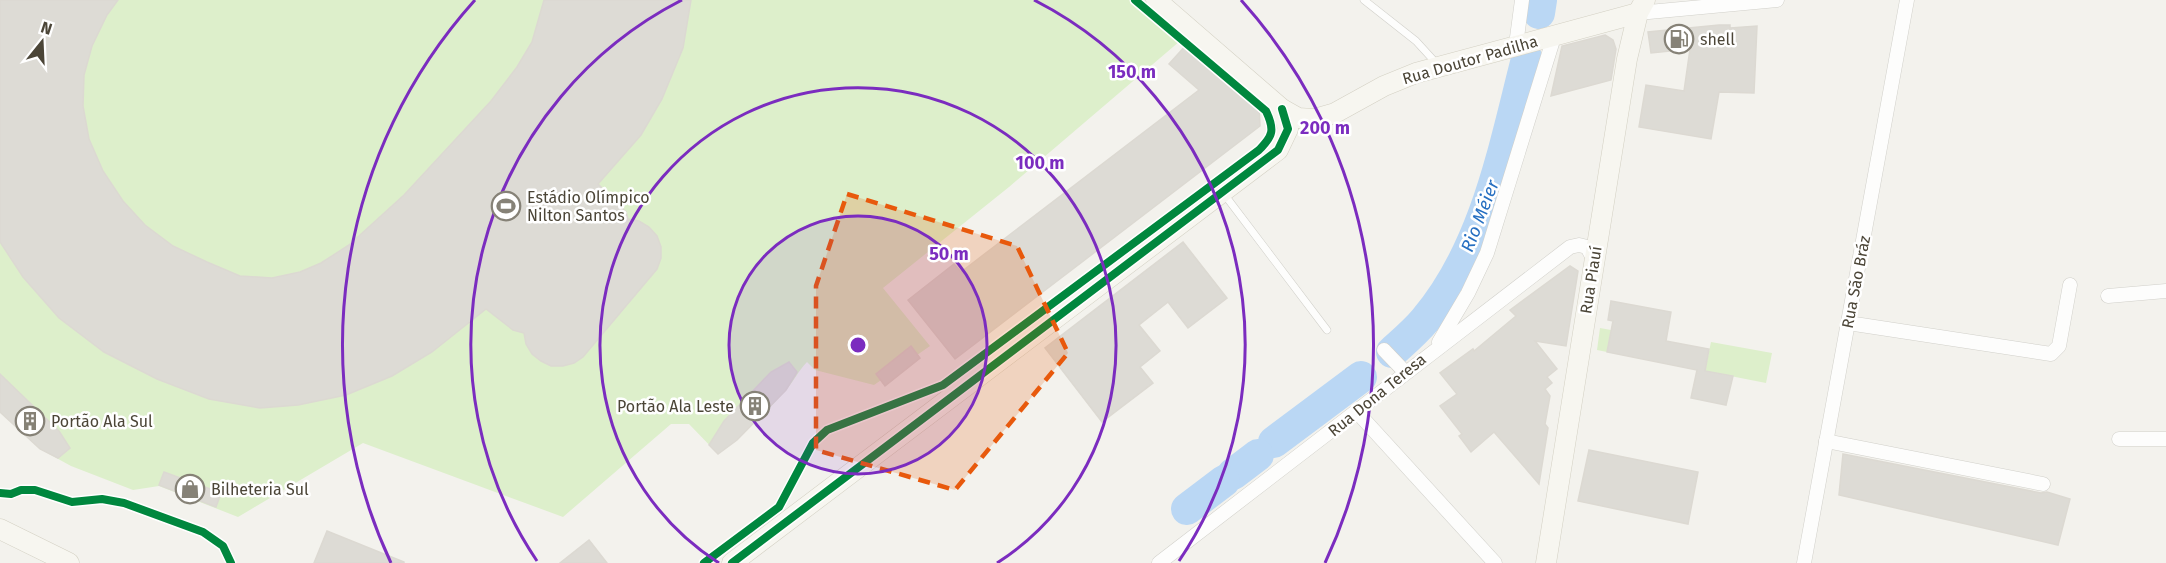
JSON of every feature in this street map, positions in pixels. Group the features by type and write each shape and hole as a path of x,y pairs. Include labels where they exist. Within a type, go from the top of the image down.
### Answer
{"street":[{"path":"732,563 1278,150 1288,129 1282,109 1156,0"},
{"path":"1516,45 1522,0"},
{"path":"1641,7 1777,0"},
{"name":"Rua São Bráz","path":"1804,563 1907,0"},
{"name":"Rua Doutor Padilha","path":"1282,109 1298,118 1314,119 1335,113 1384,86 1416,73 1554,36 1641,7"},
{"name":"Rua Piauí","path":"1546,563 1627,59 1641,7"},
{"path":"1435,349 1468,293 1487,253 1554,36"},
{"name":"Rua Dona Teresa","path":"1159,563 1570,247 1579,244 1587,247 1594,260"},
{"path":"1848,323 2051,354 2059,346 2070,285"},
{"path":"2108,296 2166,291"},
{"path":"1388,355 1405,372"},
{"path":"1357,412 1495,563"},
{"path":"2119,439 2166,439"},
{"path":"1826,441 2043,484"},
{"path":"0,529 69,563"}],"lane":[{"path":"1364,0 1416,41 1439,67"},
{"path":"1223,192 1327,330"}],"highlighted area":[{"path":"847,194 1017,246 1068,353 955,490 816,450 816,286"}],"green space":[{"path":"0,0 1132,0 1180,41 1009,187 883,288 930,346 874,385 815,370 807,362 769,409 718,454 689,424 671,424 563,517 363,443 238,517 159,486 133,490 71,466 40,449 0,412"},
{"path":"1600,328 1611,330 1607,352 1597,350"},
{"path":"1711,342 1772,353 1766,383 1705,371"}],"building":[{"name":"Estádio Olímpico Nilton Santos","path":"0,0 118,0 107,15 92,46 84,75 83,106 89,139 103,171 123,201 145,225 173,246 240,276 272,278 300,272 321,263 349,245 404,195 491,101 517,67 532,42 544,0 691,0 683,48 662,99 641,135 598,184 626,212 628,219 639,221 657,236 661,247 661,258 657,269 583,357 563,366 551,366 541,361 532,354 526,344 524,333 513,330 486,309 432,352 392,376 346,395 298,405 260,408 209,399 157,379 104,352 59,318 23,277 0,242"},
{"path":"1730,25 1730,28 1757,26 1754,93 1719,92 1711,139 1639,127 1646,85 1684,91 1690,49 1651,53 1648,32"},
{"path":"1605,35 1613,40 1616,49 1611,80 1551,96 1562,46"},
{"path":"1187,44 1259,106 1260,126 955,359 908,300 954,264 961,272 1199,90 1169,64"},
{"path":"1183,242 1227,298 1188,328 1168,302 1139,325 1160,351 1140,367 1153,383 1102,422 1045,348"},
{"path":"1570,266 1578,271 1566,346 1535,341 1557,369 1547,377 1552,383 1545,389 1550,396 1545,424 1548,428 1539,484 1494,432 1471,452 1459,436 1462,434 1440,406 1457,394 1440,373 1473,349 1474,351 1516,316 1510,310"},
{"path":"1611,301 1671,312 1666,341 1709,349 1705,371 1733,376 1726,405 1691,398 1697,370 1607,352 1613,321 1608,320"},
{"path":"911,346 920,358 885,386 876,374"},
{"name":"Portão Ala Leste","path":"789,362 797,372 786,390 737,440 718,454 709,445 724,421 771,372"},
{"name":"Portão Ala Sul","path":"0,374 59,431 70,448 58,458 40,449 0,412"},
{"path":"1589,450 1698,472 1688,524 1578,501"},
{"path":"1843,454 2041,493 2047,492 2070,499 2058,545 1839,495"},
{"name":"Bilheteria Sul","path":"164,472 221,493 216,507 159,485"},
{"path":"327,531 404,562 404,563 314,563"},
{"path":"589,540 607,563 560,563"}],"waterway":[{"name":"Rio Méier","path":"1539,13 1541,0"},
{"name":"Rio Méier","path":"1392,352 1425,320 1446,292 1478,229 1501,162 1527,59"},
{"name":"Rio Méier","path":"1274,442 1361,377"},
{"name":"Rio Méier","path":"1233,474 1258,455"},
{"name":"Rio Méier","path":"1187,509 1224,481"}],"cycle path":[{"path":"704,563 779,507 813,443 827,430 943,385 1259,150 1267,141 1270,137 1271,123 1266,111 1135,0"},
{"path":"732,563 1278,150 1288,129 1282,109"},
{"path":"0,493 11,494 21,490 35,490 72,502 102,499 124,503 203,532 223,546 231,563"}],"place":[{"name":"shell","path":"1679,39"},
{"name":"Estádio Olímpico Nilton Santos","path":"506,206"},
{"name":"Portão Ala Leste","path":"755,406"},
{"name":"Portão Ala Sul","path":"30,421"},
{"name":"Bilheteria Sul","path":"190,489"}]}
